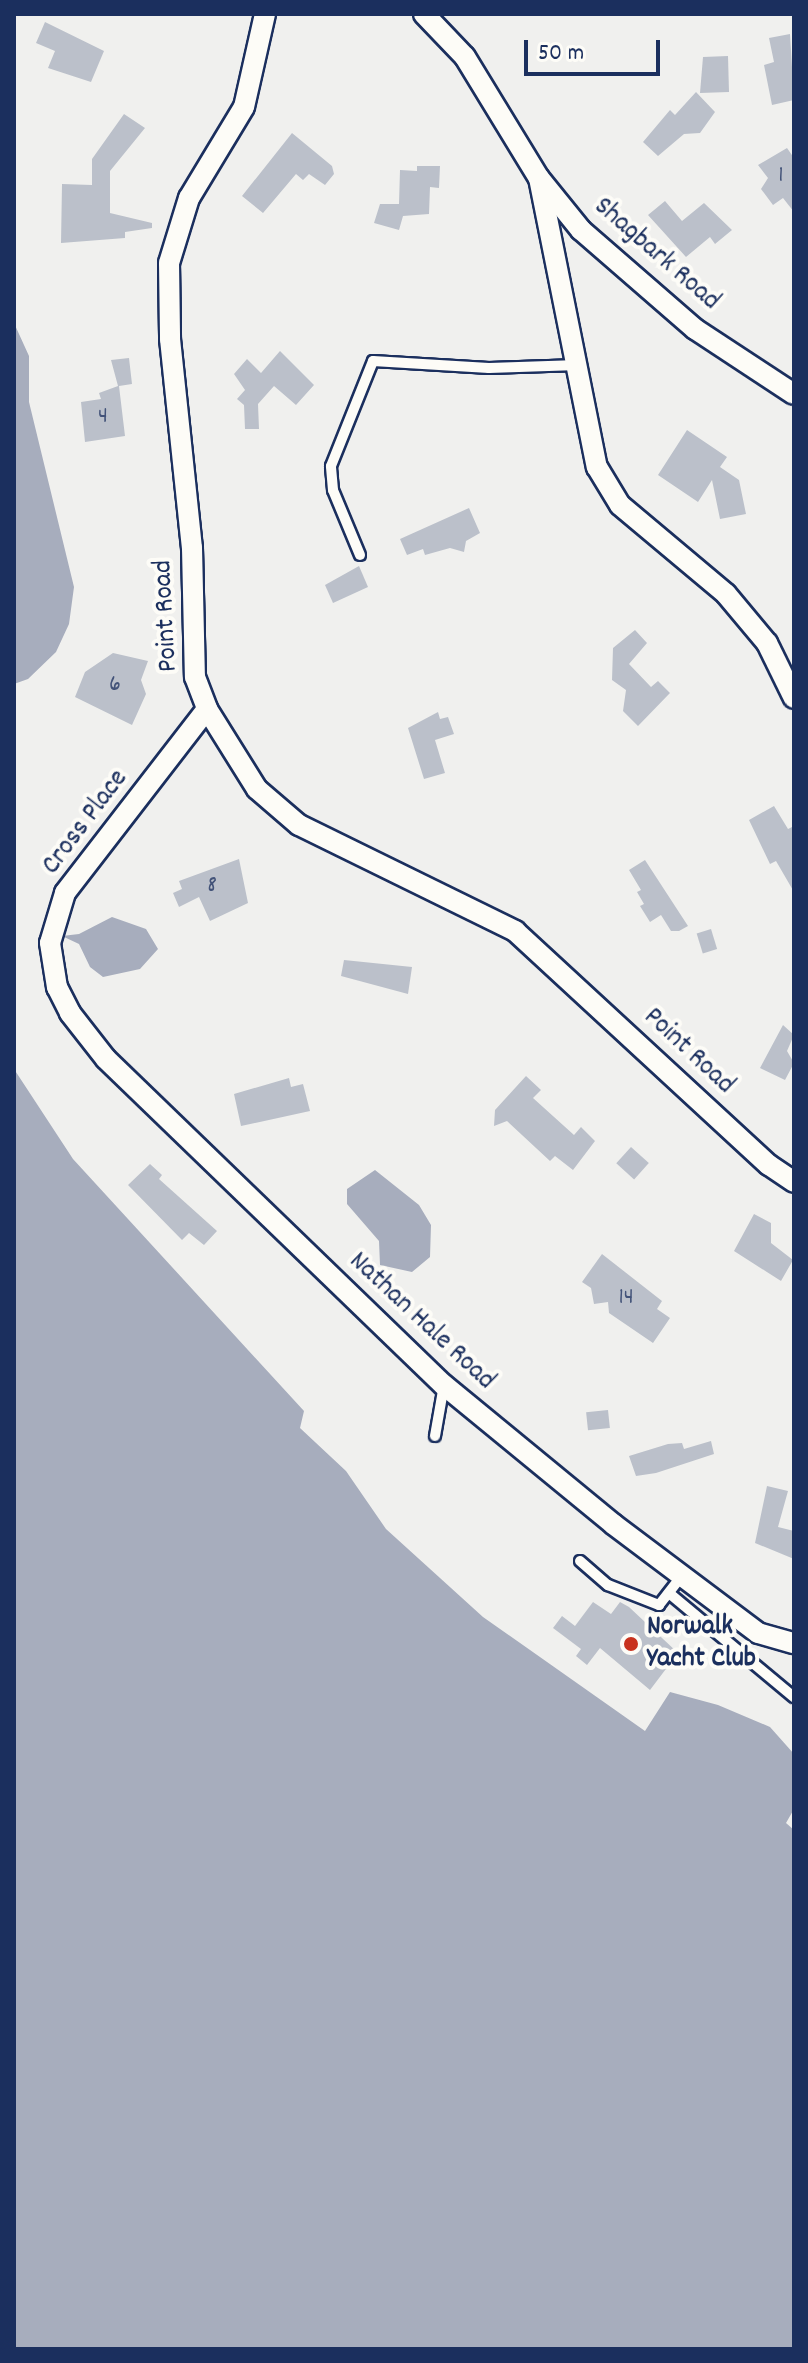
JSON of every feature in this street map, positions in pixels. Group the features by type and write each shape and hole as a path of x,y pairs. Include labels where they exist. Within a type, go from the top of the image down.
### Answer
{"street":[{"name":"Point Road","path":"265,14 244,107 189,198 169,263 170,339 192,548 195,677 207,709 257,789 299,825 515,931 769,1165 794,1182"},
{"name":"Shagbark Road","path":"424,14 465,57 539,178 619,268 695,329 794,394"},
{"path":"539,178 597,467 620,505 726,594 767,643 794,698"},
{"name":"Cross Place","path":"57,987 50,943 65,893 207,709"},
{"name":"Nathan Hale Road","path":"57,987 106,1059 444,1385 758,1633 793,1645"}],"lane":[{"path":"360,555 333,490 331,466 373,361 489,368 578,365"},
{"path":"435,1436 444,1385"},
{"path":"580,1561 608,1585 659,1605 682,1576"},
{"path":"669,1593 794,1697"}],"water":[{"path":"14,323 29,356 29,402 74,587 69,624 56,652 28,679 14,684"},
{"path":"112,917 146,929 158,949 140,969 103,977 90,967 79,944 62,936 79,934"},
{"path":"14,1069 73,1159 304,1411 300,1428 346,1471 386,1529 483,1617 645,1731 670,1692 718,1705 770,1727 794,1754 794,1809 786,1823 794,1830 794,2349 14,2349"},
{"path":"375,1170 419,1205 431,1225 430,1257 412,1272 380,1265 379,1241 347,1204 347,1189"}],"building":[{"path":"45,22 104,51 91,82 48,68 55,51 36,43"},
{"path":"790,34 794,100 772,105 764,65 774,62 769,38"},
{"path":"728,56 729,92 700,93 703,57"},
{"path":"696,92 715,112 700,133 684,134 658,156 643,142 670,110 675,115"},
{"path":"124,114 145,128 110,171 110,213 152,223 152,228 125,232 125,238 61,243 62,184 92,185 92,159"},
{"path":"292,133 332,166 334,174 325,185 309,174 303,180 296,174 263,213 242,196"},
{"path":"787,148 794,158 794,212 783,198 773,205 761,189 768,178 758,165"},
{"path":"417,166 440,166 439,188 430,187 429,214 403,216 399,230 374,223 380,204 399,204 400,170 417,171"},
{"path":"665,201 682,221 704,203 732,230 715,244 710,237 686,257 648,215"},
{"path":"280,351 314,385 296,405 274,386 258,404 259,429 245,429 244,405 237,399 245,390 234,374 247,359 261,373"},
{"path":"129,358 132,384 119,386 125,436 85,442 81,402 101,399 99,393 118,386 111,360"},
{"path":"687,430 727,457 720,467 739,480 746,514 720,519 712,480 698,502 658,475"},
{"path":"469,508 480,533 466,541 464,552 450,548 425,555 423,549 407,555 400,539"},
{"path":"359,566 368,587 333,603 325,585"},
{"path":"635,630 647,643 629,664 651,687 658,681 670,693 638,726 623,711 626,690 612,680 613,648"},
{"path":"113,653 148,661 141,680 146,694 132,725 75,697 85,672"},
{"path":"438,712 440,719 448,717 454,734 435,740 445,773 424,779 408,728"},
{"path":"774,806 788,829 794,826 794,892 776,861 770,864 749,820"},
{"path":"239,859 248,903 210,921 199,897 179,907 173,893 182,889 179,881"},
{"path":"645,860 688,926 671,931 661,915 650,922 640,906 644,904 637,892 641,890 629,870"},
{"path":"711,929 717,949 703,953 697,933"},
{"path":"344,960 412,967 408,994 341,976"},
{"path":"783,1025 794,1035 787,1051 794,1063 785,1080 760,1068"},
{"path":"526,1076 541,1090 533,1098 574,1135 581,1127 595,1141 573,1170 555,1156 550,1161 507,1121 494,1126 495,1110"},
{"path":"289,1078 291,1087 303,1084 310,1111 241,1126 234,1094"},
{"path":"631,1147 649,1163 634,1179 616,1163"},
{"path":"150,1164 162,1175 159,1179 217,1231 204,1245 189,1233 182,1240 128,1185"},
{"path":"754,1214 771,1223 771,1243 793,1260 781,1281 734,1251"},
{"path":"602,1254 662,1301 657,1309 670,1318 653,1343 609,1313 608,1302 594,1304 591,1288 582,1282"},
{"path":"608,1410 610,1428 588,1430 586,1412"},
{"path":"711,1441 714,1454 656,1473 636,1476 629,1456 668,1444 682,1443 684,1449"},
{"path":"767,1486 788,1491 778,1527 794,1531 794,1559 755,1543"},
{"name":"Norwalk Yacht Club","path":"593,1602 611,1614 620,1602 629,1607 678,1653 650,1690 600,1648 587,1665 576,1656 581,1649 553,1628 562,1616 575,1626"}],"place":[{"name":"Norwalk Yacht Club","path":"631,1644"}]}
